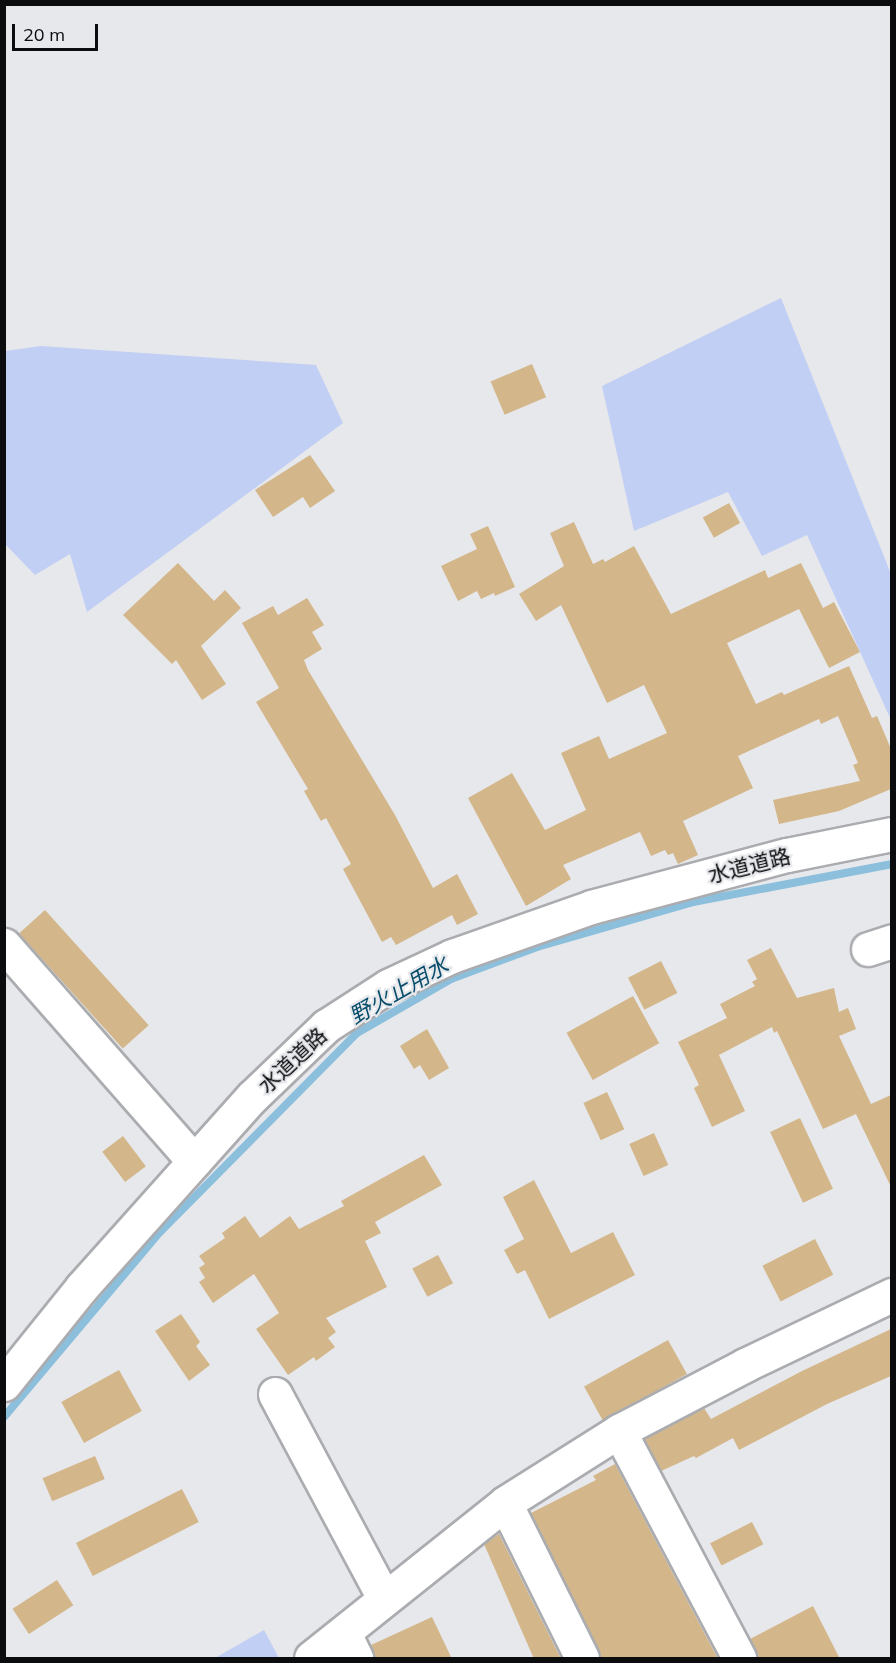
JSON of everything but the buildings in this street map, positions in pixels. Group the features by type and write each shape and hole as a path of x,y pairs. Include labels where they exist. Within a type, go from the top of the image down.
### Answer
{"street":[{"name":"水道道路","path":"6,1380 82,1287 252,1097 326,1026 388,986 479,946 591,907 787,855 891,834"},
{"path":"4,945 194,1161"},
{"path":"311,1659 350,1646 384,1598 505,1503 619,1431 745,1365 890,1299"},
{"path":"275,1394 384,1598"},
{"path":"619,1431 739,1659"},
{"path":"505,1503 582,1659"}],"shaded area":[{"path":"781,298 891,574 891,720 807,535 762,556 728,492 634,531 602,386"},
{"path":"41,346 316,365 343,423 87,612 70,554 35,575 5,544 5,351"},
{"path":"264,1630 279,1658 215,1658"}],"waterway":[{"name":"野火止用水","path":"4,1417 160,1232 357,1033 451,979 537,947 693,902 892,864"}]}
